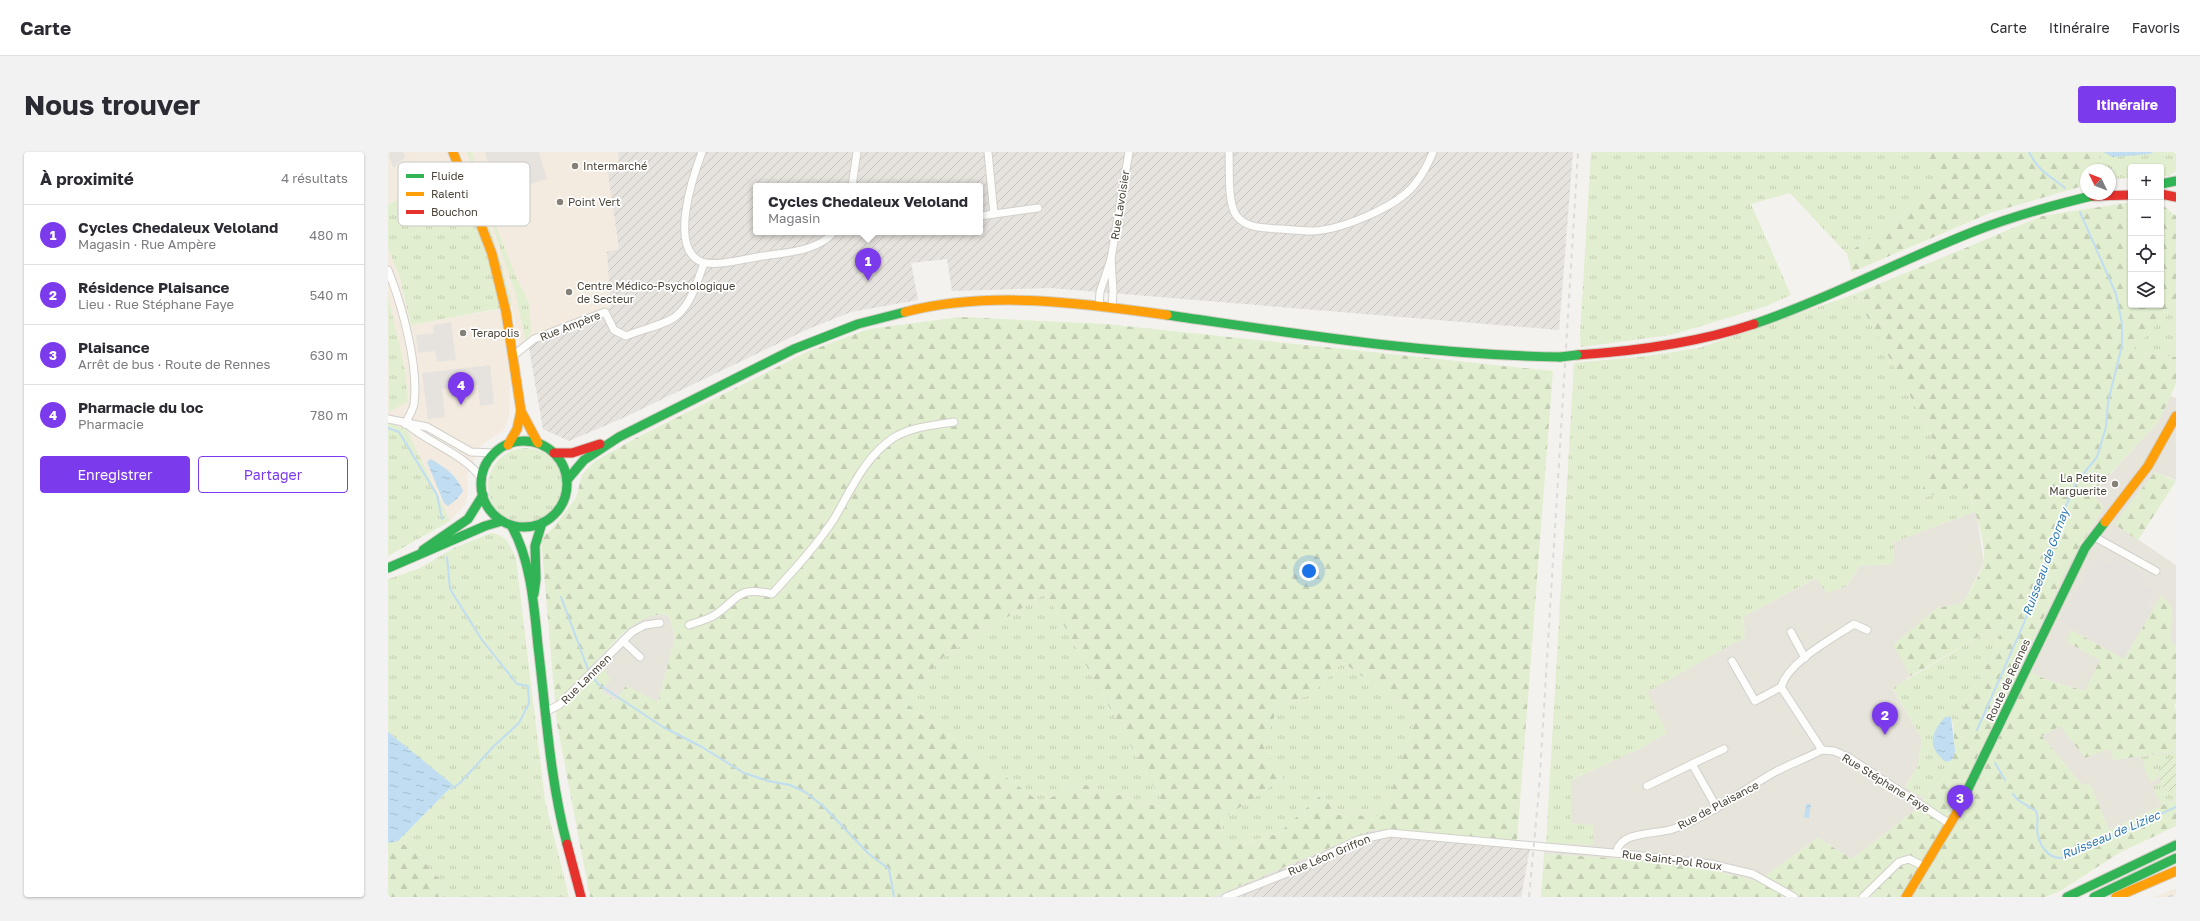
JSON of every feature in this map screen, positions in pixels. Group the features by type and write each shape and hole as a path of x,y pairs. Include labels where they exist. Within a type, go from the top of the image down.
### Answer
{"main road":[{"path":"453,152 457,162"},
{"path":"2164,183 2176,181"},
{"path":"2116,191 2128,189"},
{"path":"2116,195 2128,194"},
{"path":"2164,195 2176,197"},
{"path":"554,453 578,453 619,437 794,349 858,324 908,311 996,301 1043,301 1112,308 1409,349 1494,356 1560,357 1651,348 1703,339 1775,317 1993,224 2051,205 2080,198"},
{"path":"481,226 492,254 506,312 521,411 538,443"},
{"path":"508,444 523,442 538,443 554,453 560,461 567,480 564,501 551,518 542,524 532,527 512,525 499,519 488,507 483,495 482,479 489,460 495,453 508,444 517,429 521,411"},
{"name":"Route de Rennes","path":"1906,897 1950,824 2085,548 2148,466 2175,418"},
{"path":"567,480 584,460 619,437"},
{"path":"418,554 468,519 483,495"},
{"path":"388,568 499,519"},
{"path":"533,600 536,579 535,546 542,524"},
{"path":"512,525 520,541 533,600 554,780 564,830 581,897"},
{"path":"2066,897 2176,845"},
{"path":"2094,897 2176,858"},
{"path":"2116,897 2176,871"}],"street":[{"path":"702,152 685,212 685,234 688,248 694,257 704,263 793,252 815,246 830,235"},
{"path":"852,183 857,152"},
{"path":"988,152 994,214"},
{"name":"Rue Lavoisier","path":"1099,307 1100,292 1111,259 1129,152"},
{"path":"1229,152 1231,203 1236,215 1246,224 1261,228 1314,231 1336,227 1367,217 1392,202 1415,184 1432,152"},
{"path":"983,216 1038,208"},
{"name":"Rue Lavoisier","path":"1111,259 1113,291 1112,308"},
{"name":"Rue Ampère","path":"513,356 534,339 605,312 614,330 626,336 671,320 686,305 696,287 704,263"},
{"path":"388,270 401,310 412,361 414,405 407,424"},
{"path":"388,419 427,427 471,452 495,453"},
{"path":"689,625 713,617 738,594 757,590 772,594 802,563 834,519 855,480 877,452 893,438 914,429 954,422"},
{"path":"407,424 419,434 469,465 482,479"},
{"path":"2094,536 2156,571"},
{"name":"Rue Lanmen","path":"545,712 559,705 632,632 645,625 660,623"},
{"path":"1732,661 1755,702 1781,687 1784,678 1805,658 1854,624 1867,630"},
{"path":"1791,632 1805,658"},
{"path":"623,641 640,657"},
{"path":"1781,687 1822,750"},
{"path":"1647,786 1724,749"},
{"name":"Rue Stéphane Faye","path":"1822,750 1834,751 1848,758 1950,824"},
{"name":"Rue de Plaisance","path":"1616,854 1618,845 1626,838 1673,829 1717,808 1775,772 1822,750"},
{"path":"1692,764 1717,808"},
{"name":"Rue Léon Griffon","path":"1226,897 1300,868 1358,840 1376,835 1408,834 1543,848"},
{"name":"Rue Saint-Pol Roux","path":"1543,848 1616,854 1733,868 1774,884 1794,897"},
{"path":"1863,897 1899,862 1909,859 1925,867"}],"shaded area":[{"path":"388,152 618,152 619,162 608,167 619,250 607,252 612,307 519,344 507,282 489,226 530,226 530,162 398,162 398,199 388,205"},
{"path":"388,152 403,152 405,158 398,162 393,168"},
{"path":"485,152 539,152 547,179 530,184 530,162 488,162"},
{"path":"618,152 1573,152 1559,330 1050,288 952,291 947,259 911,263 918,300 851,312 806,330 623,418 569,441 543,429 529,348 520,353 519,344 611,307 607,252 619,249 607,167 619,162"},
{"path":"388,248 400,278 411,325 501,309 510,382 509,416 504,430 481,445 467,476 468,490 466,503 450,521 407,431 388,422"},
{"path":"451,322 456,360 437,362 435,351 418,353 416,335 434,333 433,325"},
{"path":"490,365 494,404 480,406 478,385 442,389 445,417 428,419 422,373"},
{"path":"2170,396 2176,398 2176,480 2155,472 2115,524 2176,565 2176,646 2170,641 2172,607 2124,660 2111,652 2067,642 2101,660 2085,691 2047,680 2020,667 2072,558 2104,508 2092,494 2158,422"},
{"path":"1976,511 1984,563 1963,603 1937,608 1894,645 1911,676 1893,689 1922,740 1917,768 1905,787 1925,798 1913,812 1852,859 1818,838 1758,881 1711,870 1642,860 1544,854 1546,843 1593,845 1571,823 1571,780 1639,749 1667,733 1646,692 1745,637 1743,617 1817,578 1847,586 1859,566 1893,564 1894,542"},
{"path":"2115,558 2144,575 2139,582 2155,592 2146,607 2151,610 2123,657 2060,620 2096,560 2101,563 2103,561 2110,565"},
{"path":"662,614 669,616 675,638 658,703 626,686 616,701 601,691 610,680 598,660 634,623 651,615"},
{"path":"2060,726 2109,748 2114,760 2176,751 2176,799 2109,830 2091,786 2080,783 2042,736"},
{"path":"1372,830 1531,843 1521,897 1213,897"},
{"path":"2176,888 2176,897 2154,897"}],"green space":[{"path":"467,152 472,152 475,162 470,162"},
{"path":"1591,152 1913,152 1941,170 1930,194 1847,254 1790,193 1751,204 1791,295 1764,307 1671,335 1581,347 1580,334"},
{"path":"1913,152 2096,152 2103,164 2080,164 2080,187 1990,213 1852,272 1847,254 1930,194 1940,170"},
{"path":"2096,152 2176,152 2176,171 2168,176 2164,176 2164,164 2128,164 2128,178 2116,179 2116,164 2103,164"},
{"path":"398,199 398,226 489,226 503,269 512,306 411,325 400,278 388,248 388,205"},
{"path":"2128,202 2128,308 2164,308 2164,206 2176,216 2176,299 2164,317 2131,352 2176,357 2176,384 2159,421 2092,493 2104,508 2072,558 2020,667 2047,680 2085,691 2100,660 2067,642 2071,630 2124,659 2162,595 2172,607 2170,641 2176,646 2176,703 2174,706 2176,709 2176,751 2114,760 2109,749 2085,758 2060,726 2042,736 2080,783 2091,786 2109,830 2176,799 2176,826 2119,853 2060,891 2045,897 1541,897 1544,854 1642,860 1711,870 1758,881 1818,838 1852,859 1913,812 1947,774 1955,751 1953,725 1996,649 2003,622 1911,676 1893,645 1937,608 1963,603 1981,571 1984,562 1984,553 1981,534 1969,487 1920,498 1936,444 1855,294 2042,216"},
{"path":"492,226 496,226 516,277 529,303 531,331 526,342 516,295"},
{"path":"1855,294 1936,444 1920,498 1969,486 1972,503 1976,511 1894,542 1893,564 1859,566 1847,586 1827,593 1816,578 1743,617 1745,637 1647,692 1667,733 1639,749 1571,780 1571,823 1593,825 1593,845 1546,843 1574,363 1647,356 1699,348"},
{"path":"388,296 405,370 408,401 389,412"},
{"path":"2176,299 2176,357 2130,352 2164,317"},
{"path":"960,317 1106,324 1553,371 1517,841 1372,830 1213,897 590,897 557,724 541,539 553,528 576,498 582,475 595,461 636,438 809,351 869,329","holes":["1046,593 1166,809 1079,783 1041,803 904,702 943,657","662,614 669,616 675,638 658,702 626,686 615,701 601,691 610,680 598,659 626,630 642,620 651,616","1343,662 1416,717 1383,816 1337,815 1322,794 1279,833 1243,845 1224,839 1221,820 1283,778 1263,746 1279,704 1311,695"]},
{"path":"388,422 407,430 450,521 388,556"},
{"path":"526,448 541,451 553,459 561,471 564,486 561,501 553,513 541,521 526,524 511,521 499,513 491,501 488,486 491,471 499,459 511,451"},
{"path":"2155,472 2176,481 2138,540 2114,524"},
{"path":"491,533 504,538 510,545 516,559 545,801 569,897 442,897 445,886 415,851 398,841 452,786 388,732 388,579 418,569 454,548"},
{"path":"1046,593 1166,809 1079,783 1041,803 904,702 943,657"},
{"path":"2003,622 1996,649 1953,725 1951,717 1946,762 1952,760 1947,774 1925,798 1905,788 1917,768 1922,740 1893,688"},
{"path":"1343,662 1416,717 1383,816 1337,815 1322,794 1279,833 1242,845 1224,839 1221,820 1283,778 1263,746 1279,704 1311,695"},
{"path":"2176,752 2176,756 2172,757 2163,764 2159,771 2158,778 2150,782 2141,757"},
{"path":"2176,756 2176,794 2163,787 2159,775 2163,763"},
{"path":"2160,783 2164,789 2176,794 2176,798 2161,805 2152,786"},
{"path":"398,841 415,851 445,886 442,897 388,897 388,843"}],"water":[{"path":"2103,152 2153,152 2150,154 2113,157"},
{"path":"431,459 457,480 463,491 458,498 448,506 444,503 427,462"},
{"path":"1945,717 1951,717 1955,751 1952,760 1946,762 1935,751 1933,745 1936,729"},
{"path":"388,732 453,785 398,841 388,843"},
{"path":"1806,804 1811,804 1809,818 1804,817"}],"waterway":[{"name":"Ruisseau de Gornay","path":"2029,152 2041,169 2065,188"},
{"name":"Ruisseau de Gornay","path":"1977,730 2024,623 2061,517 2076,483 2097,457 2106,427 2108,402 2122,345 2122,324 2116,294 2080,212"},
{"path":"388,428 399,432 437,495 442,519"},
{"path":"447,557 450,589 482,640 517,684 528,686 529,703 519,723 494,746 460,783 451,789"},
{"path":"561,597 589,672"},
{"path":"591,675 598,684 663,727 702,747 744,773 768,781 790,785 805,792 823,806 869,854 889,869 894,897"},
{"name":"Ruisseau de Liziec","path":"1995,763 2005,780"},
{"name":"Ruisseau de Liziec","path":"2013,794 2018,800 2036,811 2038,817 2037,827 2039,840 2049,854 2060,858 2066,857 2176,807"}],"railway":[{"path":"1529,897 1539,790 1578,152"},
{"path":"2168,897 2176,894"}],"traffic: fast":[{"path":"2164,183 2176,181"},
{"path":"1754,324 1810,303 1975,231 2037,210 2080,199"},
{"path":"567,480 584,460 619,437 794,349 858,324 905,312"},
{"path":"1167,315 1412,348 1560,357"},
{"path":"1560,357 1577,355"},
{"path":"524,441 540,444 548,448 560,460 564,468 567,484 564,500 560,508 548,520 540,524 524,527 508,524 500,520 488,508 484,500 481,484 484,468 488,460 500,448 508,444 524,441"},
{"path":"423,550 468,519 483,495"},
{"path":"388,568 485,526 502,521"},
{"path":"1966,793 2085,548 2105,522"},
{"path":"534,594 536,579 535,546 542,523"},
{"path":"511,525 523,553 530,584 535,615 552,771 567,844"},
{"path":"2067,897 2176,845"},
{"path":"2094,897 2176,858"}],"traffic: slow":[{"path":"453,152 457,162"},
{"path":"481,226 492,254 506,312 521,411 538,443"},
{"path":"905,312 937,305 1003,300 1102,306 1167,315"},
{"path":"508,445 517,429 521,411"},
{"path":"2105,522 2148,466 2176,416"},
{"path":"1906,897 1956,814 1966,793"},
{"path":"2116,897 2176,871"}],"traffic: jam":[{"path":"2116,195 2128,195"},
{"path":"2164,195 2176,197"},
{"path":"1577,355 1667,345 1732,331 1754,324"},
{"path":"554,453 572,453 600,444"},
{"path":"567,844 581,897"}],"place":[{"name":"Intermarché","path":"575,166"},
{"name":"Point Vert","path":"560,202"},
{"name":"Cycles Chedaleux Veloland","path":"868,281"},
{"name":"Centre Médico-Psychologique de Secteur","path":"569,292"},
{"name":"Terapolis","path":"463,333"},
{"name":"Pharmacie du loc","path":"461,405"},
{"name":"La Petite Marguerite","path":"2115,484"},
{"name":"Résidence Plaisance","path":"1885,735"},
{"name":"Plaisance","path":"1960,818"}]}
